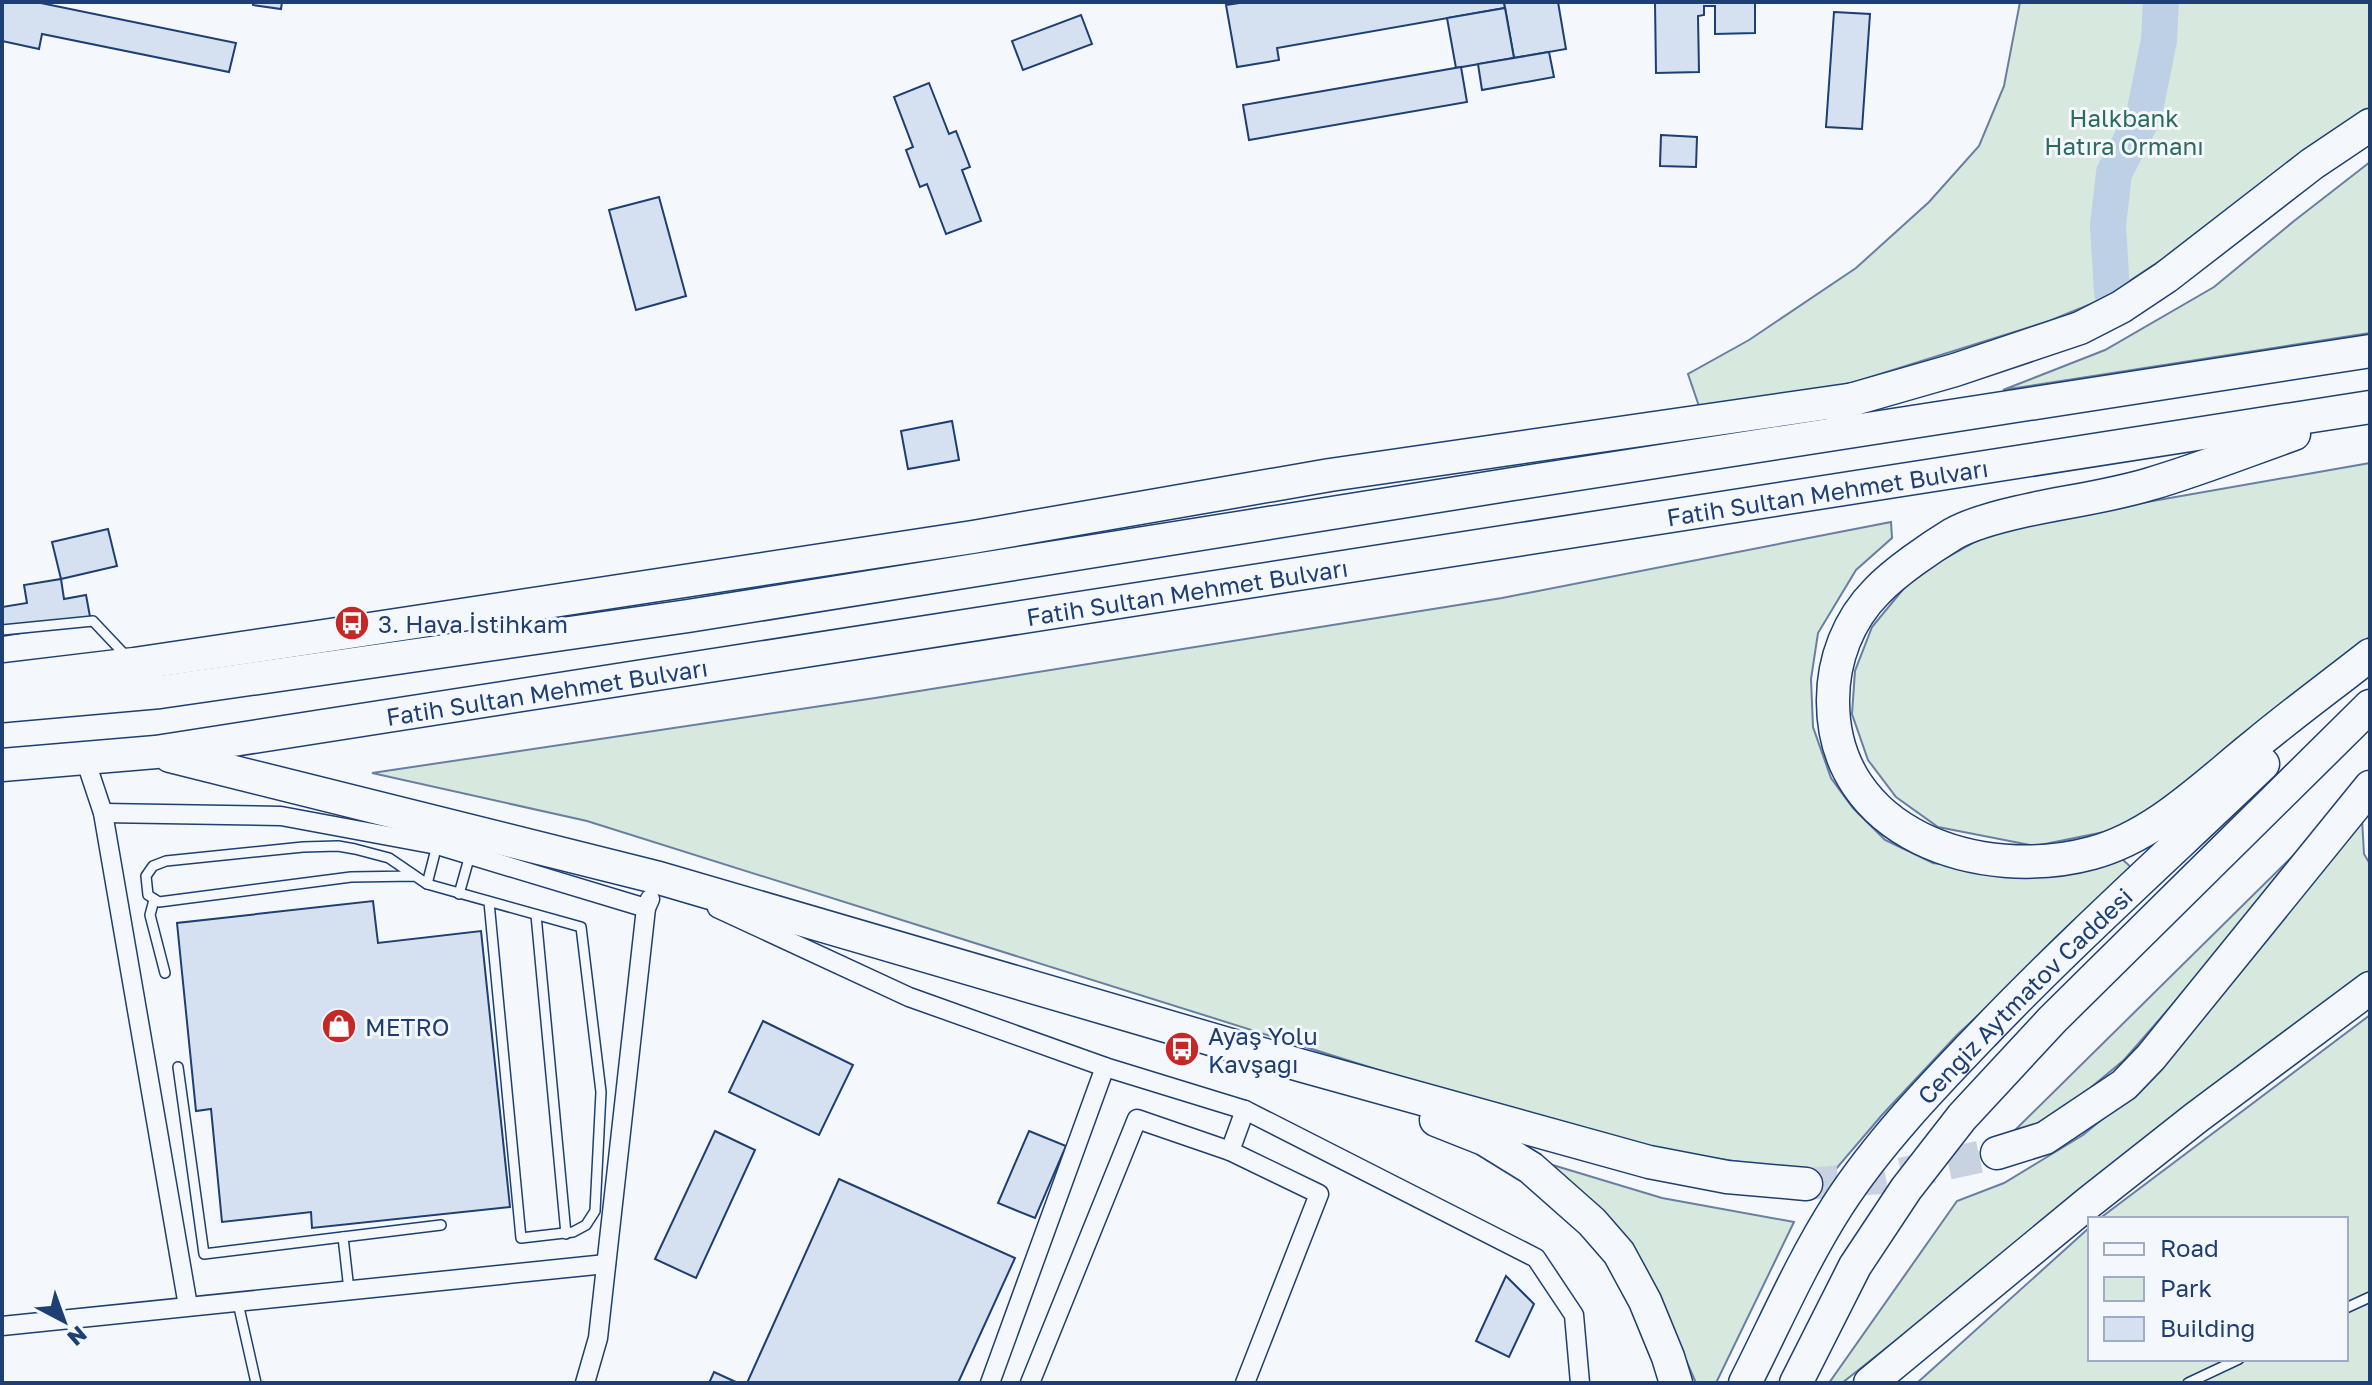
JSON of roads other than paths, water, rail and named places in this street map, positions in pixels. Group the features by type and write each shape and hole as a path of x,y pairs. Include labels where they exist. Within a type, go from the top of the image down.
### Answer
{"highway":[{"path":"1513,484 1616,450 1776,422 1955,370 2080,328 2121,307 2166,277 2312,164 2370,125"},
{"path":"2,680 147,678 688,616 2370,351"},
{"path":"2,706 147,678 1330,475 1855,399"},
{"path":"2370,407 2149,485 1995,517 1955,533 1876,591 1857,617 1841,647 1833,679 1833,717 1841,757 1850,775 1874,805 1920,840 1975,857 2042,862 2093,853 2161,819 2370,655"},
{"name":"Fatih Sultan Mehmet Bulvarı","path":"2,765 156,752 2370,407"},
{"name":"Cengiz Aytmatov Caddesi","path":"1745,1383 1837,1206 1903,1122 2022,994 2370,662"},
{"name":"Cengiz Aytmatov Caddesi","path":"1796,1383 1855,1266 1906,1189 1962,1117 2052,1020 2370,706"},
{"path":"156,752 657,882 1649,1162 1727,1177 1806,1184"},
{"path":"1997,1153 2045,1138 2124,1085 2151,1057 2370,787"},
{"path":"1870,1383 2161,1145 2370,988"},
{"path":"1303,1066 1484,1139 1531,1168 1592,1222 1619,1253 1645,1301 1676,1383"}],"street":[{"path":"85,759 103,813 188,1306"},
{"path":"103,813 281,816 437,845 646,908"},
{"path":"585,1383 598,1338 646,908 657,882 909,997 1105,1067 1245,1110 1536,1258 1574,1315 1580,1383"},
{"path":"990,1383 1105,1067"},
{"path":"1230,1151 1245,1110"},
{"path":"1030,1383 1137,1119 1230,1151 1319,1194 1245,1383"},
{"path":"2,1326 606,1264"}],"lane":[{"path":"2,630 93,621 147,678"},
{"path":"427,884 437,845"},
{"path":"415,876 351,877 165,901 154,900 148,895 146,876 159,863 338,846 389,858 427,884 581,927 601,1092 595,1211 586,1225 566,1234 521,1238 489,902"},
{"path":"459,894 470,854"},
{"path":"154,900 150,915 165,973"},
{"path":"536,915 566,1234"},
{"path":"178,1067 204,1254 441,1225"},
{"path":"343,1237 349,1290"},
{"path":"2348,1307 2370,1297"},
{"path":"238,1303 256,1383"},
{"path":"2188,1383 2235,1361"}],"waterway":[{"path":"2112,293 2108,225 2114,173 2144,115 2159,40 2161,2"}],"tunnel":[{"path":"1806,1184 1881,1178 1997,1153"}],"place":[{"name":"3. Hava İstihkam","path":"352,623"},
{"name":"METRO","path":"339,1026"},
{"name":"Ayaş Yolu Kavşağı","path":"1182,1049"}],"park label":[{"name":"Halkbank Hatıra Ormanı","path":"2124,131"}]}
